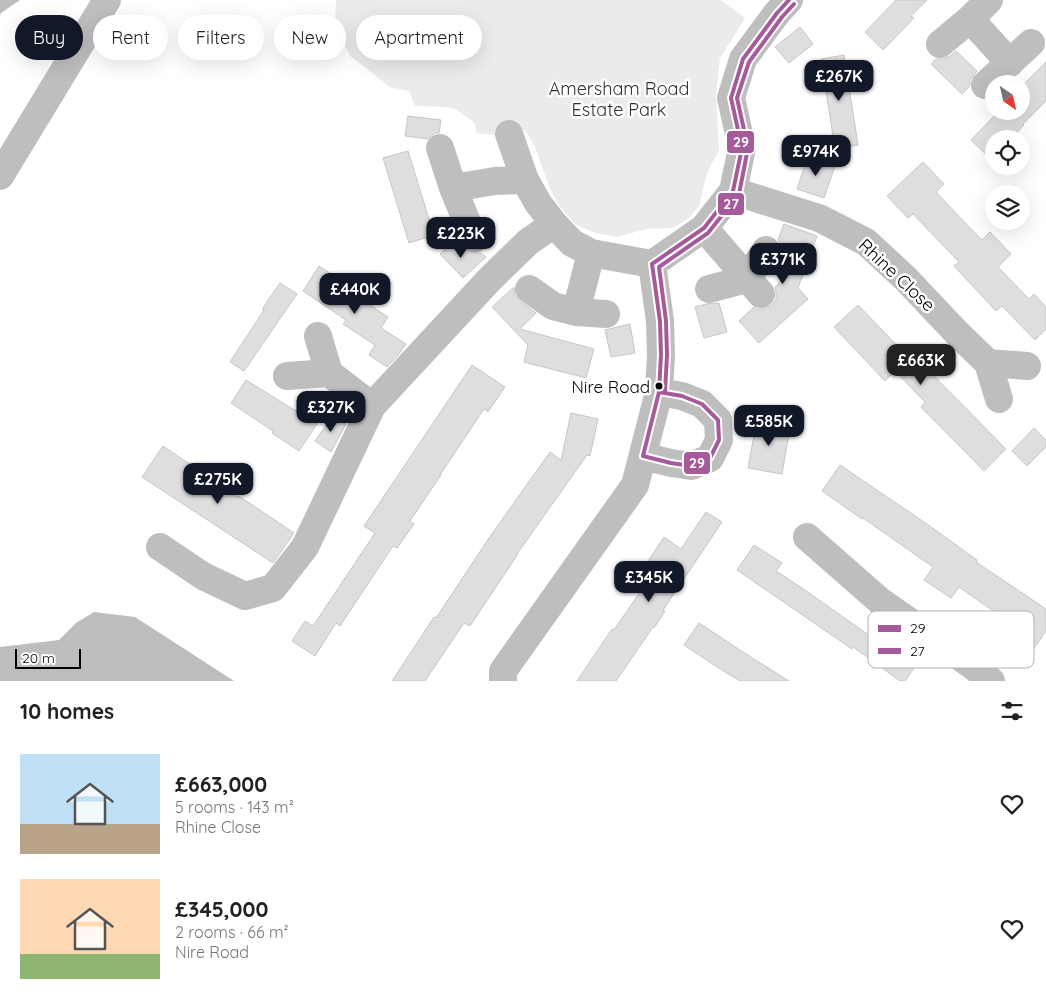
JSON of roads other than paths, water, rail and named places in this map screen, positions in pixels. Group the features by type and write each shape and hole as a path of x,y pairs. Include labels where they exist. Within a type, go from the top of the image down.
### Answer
{"street":[{"path":"0,176 107,0"},
{"path":"509,134 525,180 538,203 572,243 591,253 652,264 704,228 734,191 742,148 731,98 743,59 789,0"},
{"path":"940,44 989,0"},
{"path":"970,19 1010,63"},
{"path":"996,75 1032,43"},
{"path":"440,148 453,188 474,239"},
{"path":"453,188 495,181 525,180"},
{"name":"Rhine Close","path":"734,191 819,218 866,242 906,279 988,363 999,399"},
{"path":"160,547 203,576 245,596 273,588 305,547 372,406 489,280 528,242 554,224"},
{"path":"704,228 754,286"},
{"path":"754,286 766,250"},
{"path":"576,312 591,253"},
{"path":"503,681 503,671 635,486 659,392 660,321 652,264"},
{"path":"709,289 754,286"},
{"path":"529,288 553,306 576,312 606,314"},
{"path":"318,336 329,373 372,406"},
{"path":"988,363 1027,366"},
{"path":"287,376 329,373"},
{"path":"643,456 691,466 710,458 719,440 718,420 702,404 682,396 659,392"},
{"path":"808,537 880,601 894,611"},
{"path":"975,668 991,681"}],"place":[{"name":"Nire Road","path":"659,386"}],"park label":[{"name":"Amersham Road Estate Park","path":"619,98"}]}
